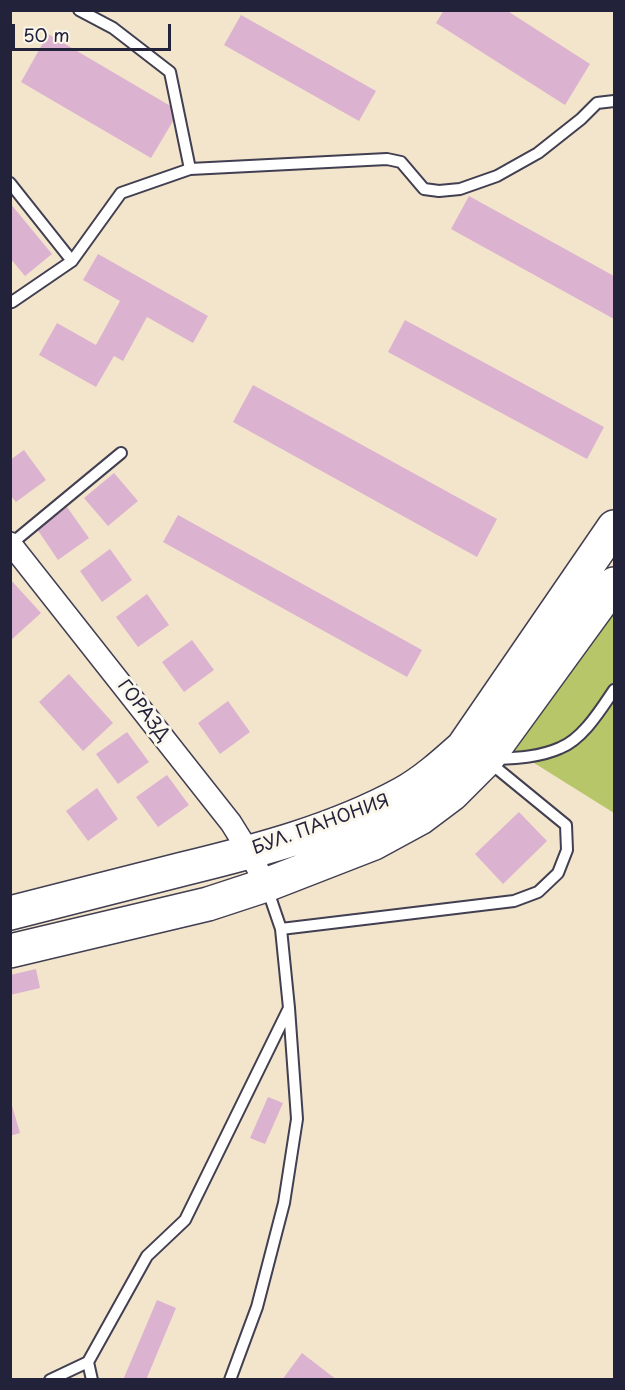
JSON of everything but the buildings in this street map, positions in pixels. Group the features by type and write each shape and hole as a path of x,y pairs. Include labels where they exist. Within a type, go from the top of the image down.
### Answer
{"main road":[{"name":"БУЛ. ПАНОНИЯ","path":"10,912 249,852 310,833 363,813 403,794 463,747 615,527"},
{"name":"БУЛ. ПАНОНИЯ","path":"10,951 208,904 266,885 374,843 420,818 452,794 486,759 614,585"}],"street":[{"name":"ГОРАЗД","path":"11,544 231,823 266,885"}],"lane":[{"path":"78,10 113,28 170,72 190,168"},
{"path":"10,300 12,302 72,261 121,193 190,168 387,159 401,162 424,189 439,192 460,189 497,176 538,153 581,119 597,103 615,101"},
{"path":"10,183 72,261"},
{"path":"11,544 121,453"},
{"path":"486,759 528,757 561,748 577,738 615,690"},
{"path":"281,929 514,901 538,892 558,873 567,850 566,825 486,759"},
{"path":"230,1380 257,1307 284,1203 297,1119 281,929 266,885"},
{"path":"50,1380 88,1362 147,1256 185,1220 289,1008"},
{"path":"88,1362 92,1380"}],"green space":[{"path":"614,584 614,813 499,741"}]}
